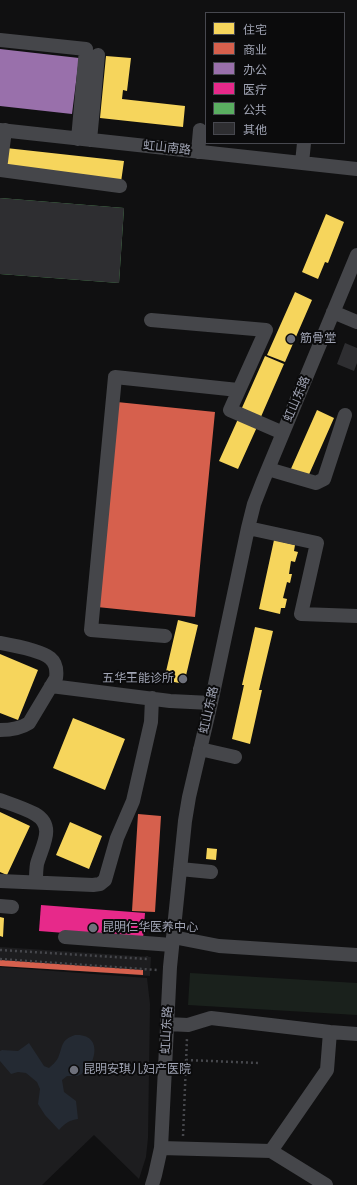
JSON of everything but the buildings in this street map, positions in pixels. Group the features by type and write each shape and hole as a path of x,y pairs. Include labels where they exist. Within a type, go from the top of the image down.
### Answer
{"street":[{"path":"0,40 86,49 84,139"},
{"path":"84,139 98,56"},
{"path":"2,130 0,170 120,186"},
{"name":"虹山南路","path":"2,130 357,169"},
{"path":"198,152 200,130"},
{"path":"302,163 304,144"},
{"name":"虹山东路","path":"152,1185 161,1148 172,941 189,797 211,703 248,528 254,504 357,255"},
{"path":"333,312 357,322"},
{"path":"151,320 266,330 230,410 283,433"},
{"path":"165,636 91,630 115,377 238,390"},
{"path":"268,469 316,483 324,479 345,415"},
{"path":"248,528 317,543 301,614 357,616"},
{"path":"0,643 43,654 50,658 55,664 57,671 56,678 29,723 15,729 0,730"},
{"path":"51,686 152,698 211,703"},
{"path":"0,881 93,885 100,884 105,880 116,838 133,801 150,722 152,698"},
{"path":"200,749 235,757"},
{"path":"0,800 36,814 46,825 46,838 37,866 36,882"},
{"path":"180,869 211,872"},
{"path":"65,936 172,941 219,946 357,954"},
{"path":"167,1024 188,1025 211,1018 357,1034"},
{"path":"271,1151 327,1070 330,1032"},
{"path":"161,1148 271,1151 326,1185"}],"path":[{"path":"0,950 147,959 147,954"},
{"path":"0,959 170,970"},
{"path":"183,1149 188,1025"},
{"path":"186,1060 259,1063"}],"shaded area":[{"path":"0,947 151,957 150,976 0,966"},
{"name":"昆明安琪儿妇产医院","path":"0,967 147,978 150,1004 148,1138 146,1157 139,1179 94,1135 42,1185 0,1185"},
{"path":"190,973 357,983 357,1015 188,1005"},
{"path":"75,1035 85,1036 91,1040 94,1046 94,1053 89,1067 83,1073 77,1076 67,1076 62,1080 64,1092 76,1101 78,1119 68,1122 59,1130 45,1115 38,1104 40,1089 37,1082 26,1073 18,1072 11,1074 0,1061 0,1051 18,1051 29,1043 44,1066 49,1068 60,1054 64,1042"}],"place":[{"name":"筋骨堂","path":"291,339"},
{"name":"五华王能诊所","path":"183,679"},
{"name":"昆明仁华医养中心","path":"93,928"},
{"name":"昆明安琪儿妇产医院","path":"74,1070"}]}
